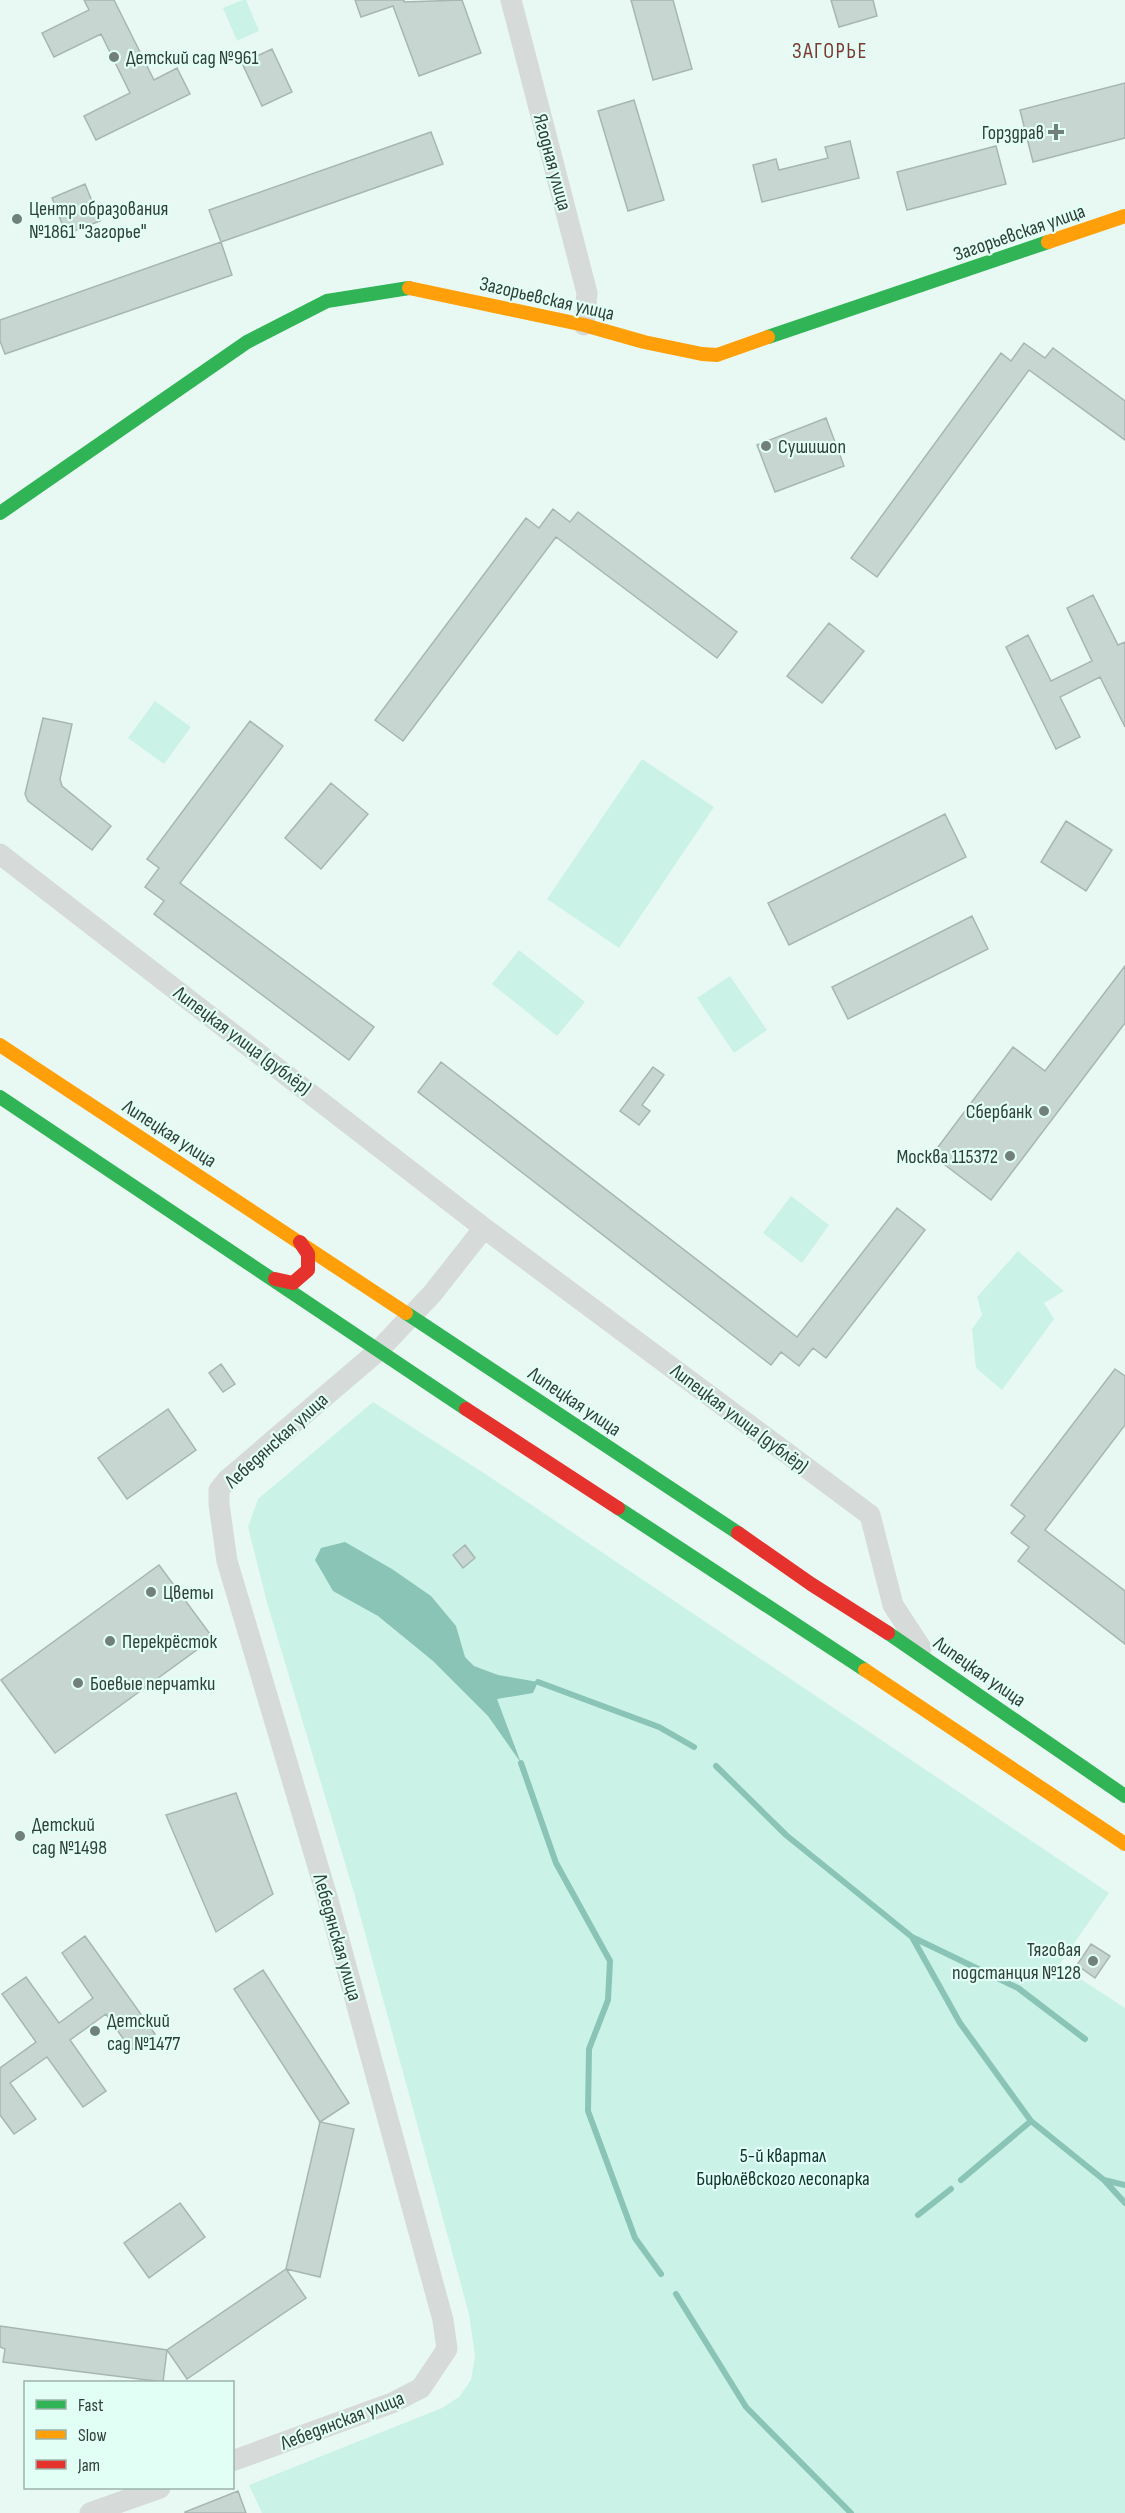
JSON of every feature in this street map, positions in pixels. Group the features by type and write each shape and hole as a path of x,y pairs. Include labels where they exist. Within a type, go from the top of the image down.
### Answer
{"main road":[{"name":"Загорьевская улица","path":"0,513 247,342 327,301 412,288 584,325 644,342 717,355 1125,216"},
{"name":"Липецкая улица","path":"0,1045 711,1514 811,1584 927,1658 1125,1796"},
{"path":"0,1097 275,1279 378,1351 920,1706 1125,1844"},
{"path":"275,1279 293,1283 306,1275 310,1268 310,1254 300,1242"}],"street":[{"name":"Ягодная улица","path":"511,0 587,293 584,325"},
{"name":"Липецкая улица (дублёр)","path":"0,854 484,1228 870,1515 893,1605 927,1658"},
{"path":"412,1316 484,1228"},
{"name":"Лебедянская улица","path":"234,2460 392,2403 421,2388 447,2349 443,2320 328,1900 227,1561 219,1504 219,1490 227,1480 378,1351 412,1316"},
{"path":"90,2513 155,2489"}],"green space":[{"path":"246,0 259,31 237,41 223,8"},
{"path":"155,701 191,727 164,764 128,738"},
{"path":"642,759 714,807 619,948 547,899"},
{"path":"519,950 585,1002 557,1036 492,984"},
{"path":"730,976 767,1030 734,1053 697,998"},
{"path":"791,1196 829,1225 802,1263 763,1233"},
{"path":"1018,1251 1064,1291 1044,1303 1054,1319 1002,1390 976,1368 972,1329 982,1315 977,1297"},
{"name":"5-й квартал Бирюлёвского лесопарка","path":"373,1402 490,1477 1109,1893 1059,1965 1125,2008 1125,2513 262,2513 249,2485 442,2408 459,2397 471,2380 475,2356 469,2314 354,1893 268,1606 248,1527 258,1499"}],"shaded area":[{"path":"345,1542 392,1569 431,1596 456,1626 465,1657 474,1666 498,1675 538,1682 533,1693 497,1699 521,1763 488,1716 433,1661 378,1616 333,1591 315,1560 321,1548"}],"building":[{"path":"84,0 114,0 154,80 177,68 190,94 96,140 84,116 130,93 101,34 54,57 42,33 89,10"},
{"path":"355,0 404,0 404,2 462,0 481,53 419,76 393,6 361,17"},
{"path":"631,0 673,0 692,69 653,80"},
{"path":"831,0 873,0 877,16 839,27"},
{"path":"272,49 292,92 262,106 242,63"},
{"path":"1125,83 1125,138 1033,162 1020,110"},
{"path":"634,100 664,200 628,211 598,111"},
{"path":"431,132 443,164 221,242 209,210"},
{"path":"850,141 859,178 762,202 753,165 776,159 779,170 828,158 825,147"},
{"path":"996,146 1006,184 907,210 897,172"},
{"path":"85,184 100,221 66,234 52,198"},
{"path":"221,242 232,275 5,354 0,341 0,320"},
{"path":"1024,343 1045,358 1053,348 1125,401 1125,440 1029,370 877,577 851,558 1001,353 1011,361"},
{"path":"826,418 844,466 775,492 757,445"},
{"path":"553,509 570,522 578,512 737,632 717,658 556,537 403,741 375,720 526,518 539,528"},
{"path":"1093,595 1118,645 1125,642 1125,727 1100,677 1060,697 1080,737 1056,749 1006,647 1028,635 1051,681 1092,661 1067,608"},
{"path":"829,623 864,651 822,703 787,676"},
{"path":"43,718 72,724 60,779 62,786 111,826 92,850 28,801 25,794"},
{"path":"250,721 283,746 180,883 374,1027 349,1060 154,914 164,901 145,887 159,868 147,859"},
{"path":"331,783 368,814 321,869 285,838"},
{"path":"945,814 966,857 789,945 768,903"},
{"path":"1066,821 1112,850 1086,891 1041,862"},
{"path":"972,916 988,949 848,1019 832,987"},
{"path":"1125,966 1125,1023 991,1200 932,1155 1013,1047 1045,1071"},
{"path":"441,1062 797,1337 897,1208 925,1230 826,1358 813,1348 799,1366 781,1352 771,1365 418,1092"},
{"path":"653,1067 664,1075 642,1105 650,1111 639,1125 620,1111"},
{"path":"221,1364 235,1384 223,1392 209,1373"},
{"path":"1115,1369 1125,1376 1125,1425 1045,1530 1125,1591 1125,1644 1018,1561 1029,1547 1011,1533 1025,1516 1011,1505"},
{"path":"168,1409 196,1450 127,1499 98,1458"},
{"path":"465,1545 475,1558 463,1568 453,1555"},
{"path":"159,1565 213,1638 55,1753 1,1680"},
{"path":"236,1793 273,1894 216,1932 166,1815"},
{"path":"85,1936 155,2034 131,2050 106,2014 70,2040 106,2091 83,2107 47,2057 10,2083 36,2119 14,2134 0,2115 0,2068 36,2042 2,1994 26,1977 59,2023 93,1998 62,1953"},
{"name":"Тяговая подстанция №128","path":"1091,1944 1110,1956 1095,1978 1077,1965"},
{"path":"263,1970 349,2103 320,2122 234,1989"},
{"path":"320,2122 354,2129 320,2277 286,2269"},
{"path":"180,2203 205,2237 149,2278 124,2243"},
{"path":"286,2269 306,2298 187,2379 167,2350"},
{"path":"0,2326 167,2350 163,2381 155,2381 3,2362 5,2349 0,2347"},
{"path":"238,2491 246,2513 185,2513 185,2512"}],"waterway":[{"path":"538,1682 659,1727 694,1747"},
{"path":"521,1763 556,1863 610,1961 608,2000 589,2049 588,2111 635,2238 661,2274"},
{"path":"716,1766 786,1835 912,1937 1018,1988 1085,2039"},
{"path":"912,1937 960,2023 1031,2121 1104,2180 1125,2185"},
{"path":"961,2180 1031,2121"},
{"path":"1104,2180 1125,2203"},
{"path":"918,2215 951,2189"},
{"path":"676,2294 746,2407 851,2513"}],"traffic: fast":[{"path":"768,337 1048,242"},
{"path":"0,513 247,342 327,301 409,288"},
{"path":"0,1097 466,1409"},
{"path":"406,1313 738,1533"},
{"path":"618,1508 865,1670"},
{"path":"888,1633 1125,1796"}],"traffic: slow":[{"path":"1048,242 1125,216"},
{"path":"409,288 584,325 644,342 702,354 717,355 768,337"},
{"path":"0,1045 406,1313"},
{"path":"865,1670 1125,1844"}],"traffic: jam":[{"path":"275,1279 293,1283 308,1270 308,1254 300,1242"},
{"path":"466,1409 618,1508"},
{"path":"738,1533 811,1584 888,1633"}],"place":[{"name":"Детский сад №961","path":"114,57"},
{"name":"Горздрав","path":"1056,132"},
{"name":"Центр образования №1861 \"Загорье\"","path":"17,219"},
{"name":"Сушишоп","path":"766,446"},
{"name":"Сбербанк","path":"1044,1111"},
{"name":"Москва 115372","path":"1010,1156"},
{"name":"Цветы","path":"151,1592"},
{"name":"Перекрёсток","path":"110,1641"},
{"name":"Боевые перчатки","path":"78,1683"},
{"name":"Детский сад №1498","path":"20,1836"},
{"name":"Тяговая подстанция №128","path":"1093,1961"},
{"name":"Детский сад №1477","path":"95,2031"}],"district":[{"name":"ЗАГОРЬЕ","path":"830,50"}]}
